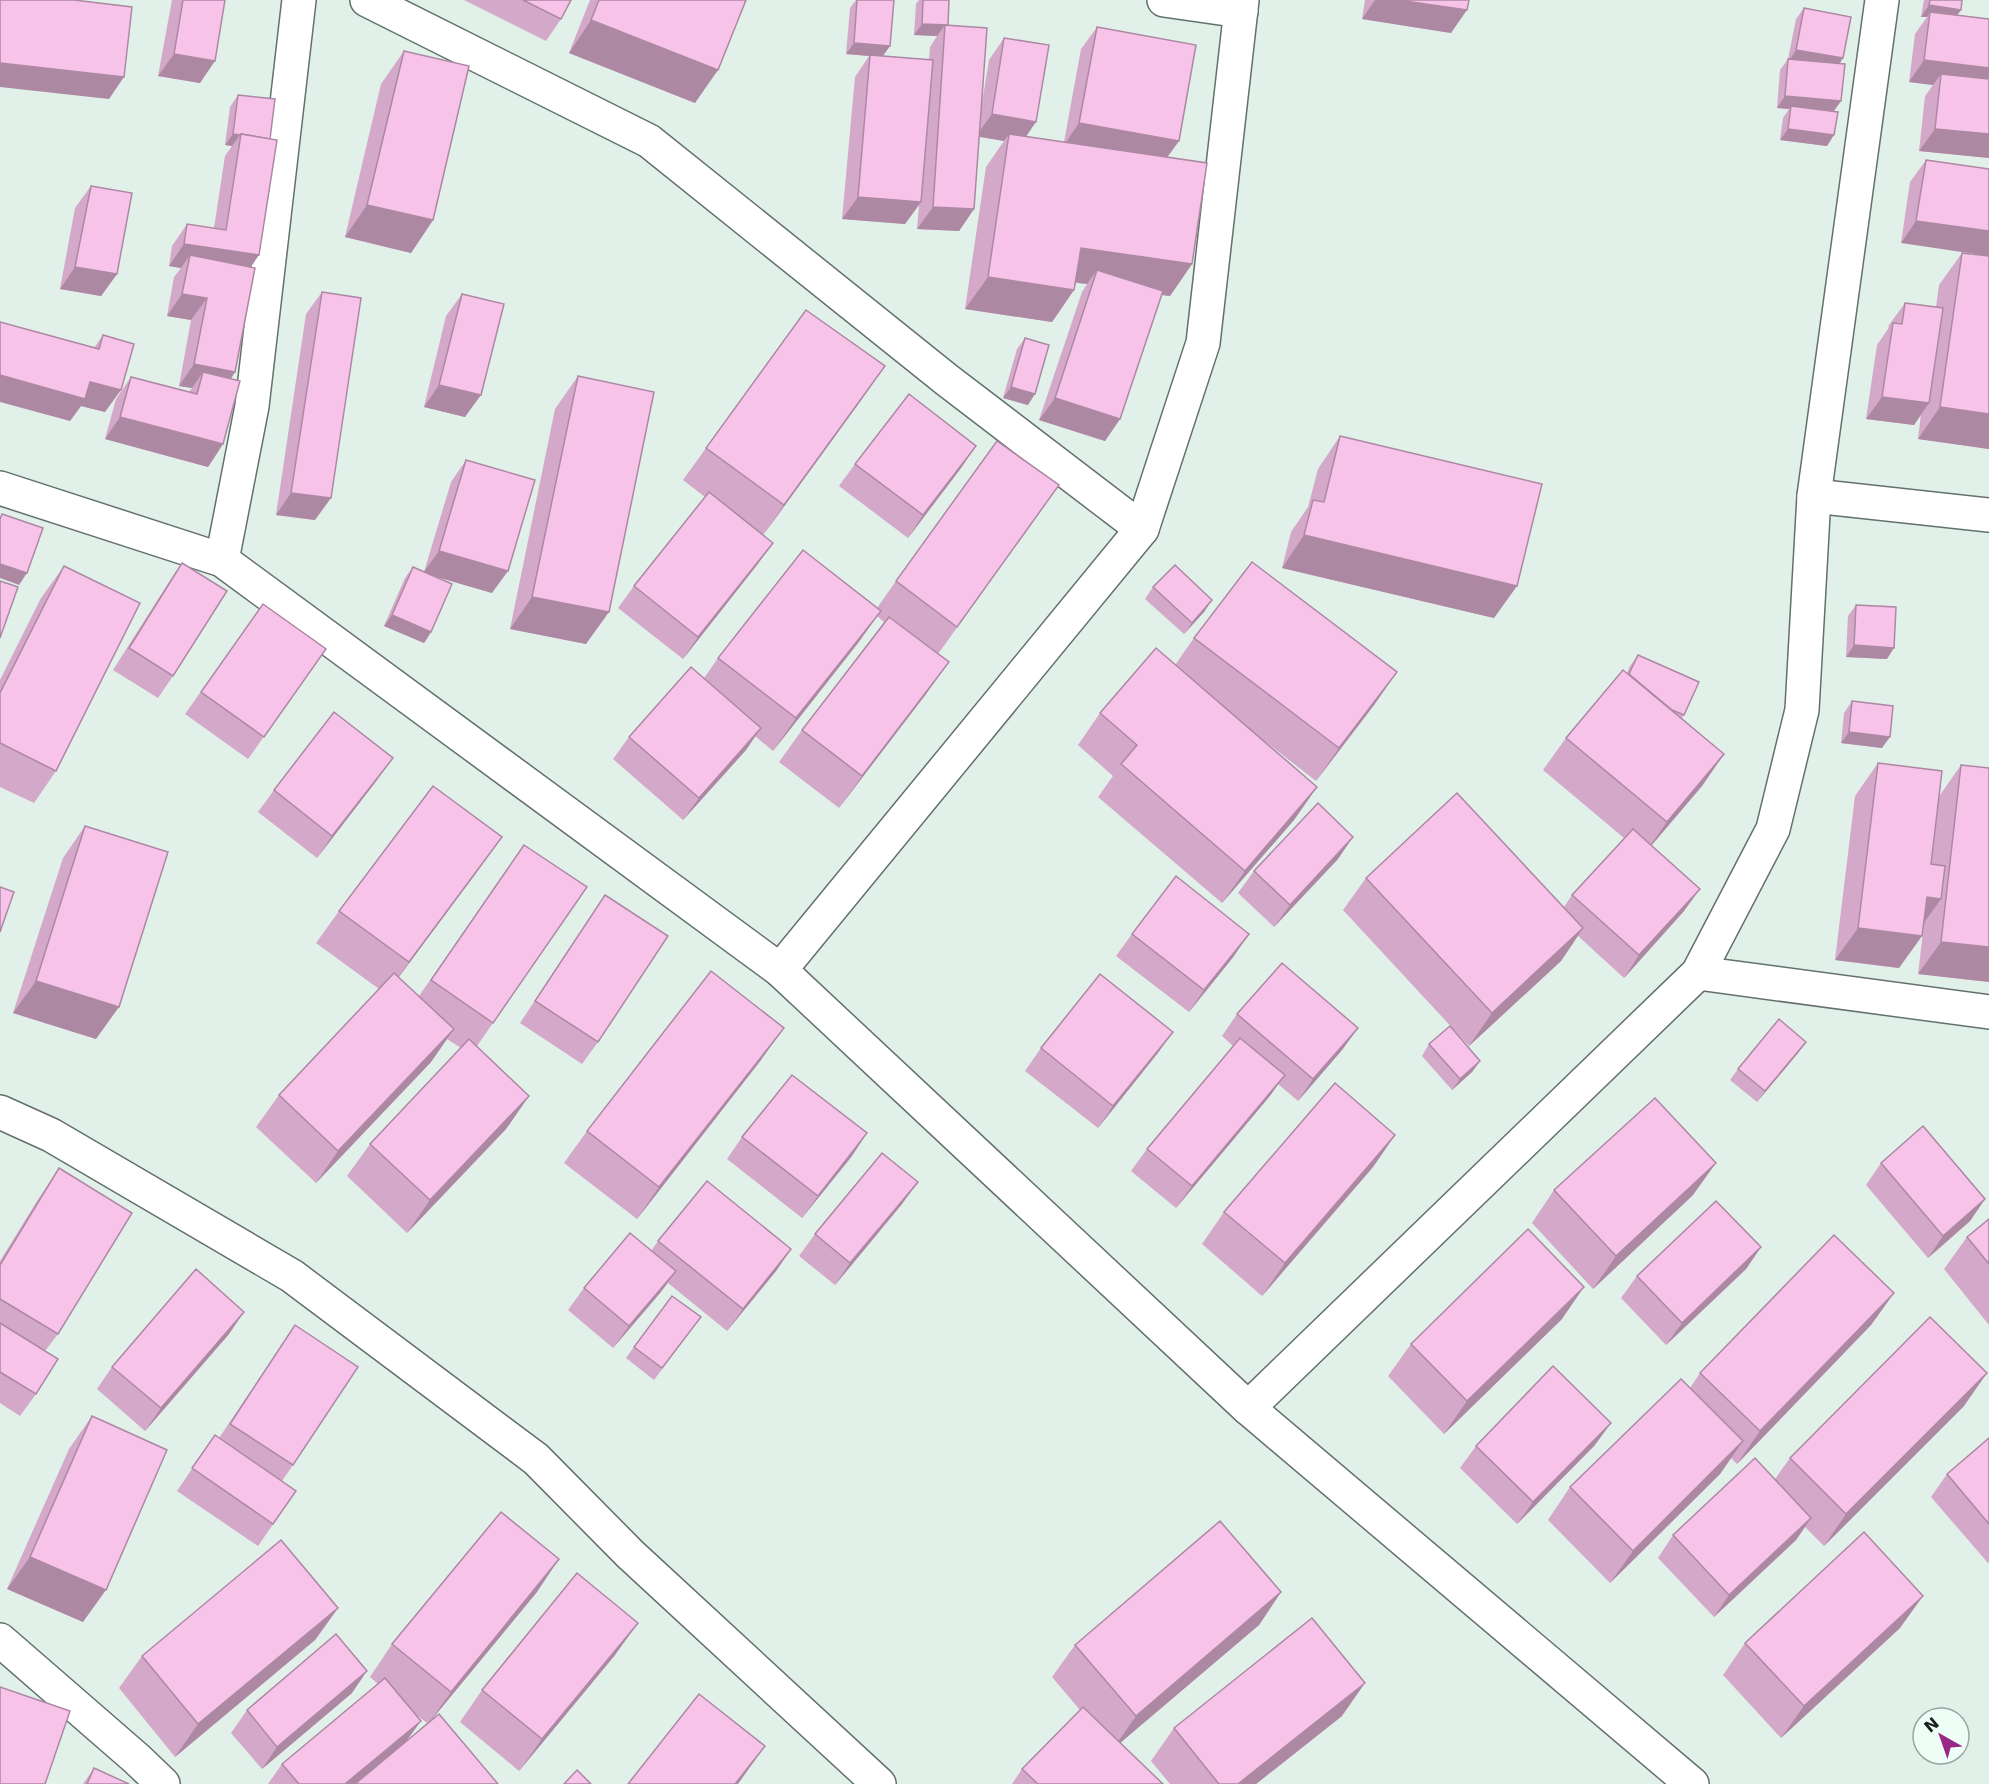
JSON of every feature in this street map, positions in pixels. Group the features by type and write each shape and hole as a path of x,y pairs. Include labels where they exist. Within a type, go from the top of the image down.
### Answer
{"street":[{"path":"222,560 252,406 299,0"},
{"path":"367,0 649,141 947,380 1142,529"},
{"path":"780,970 1142,529 1203,343 1242,6 1164,0"},
{"path":"1248,1408 1698,973 1773,829 1802,710 1814,496 1882,0"},
{"path":"0,488 222,560 780,970 1248,1408 1692,1784"},
{"path":"1814,496 1989,515"},
{"path":"1698,973 1989,1012"},
{"path":"0,1112 51,1135 292,1276 536,1459 630,1554 879,1784"},
{"path":"0,1640 163,1784"}],"building":[{"path":"0,0 74,0 132,7 124,77 0,63"},
{"path":"183,0 225,0 215,61 174,54"},
{"path":"523,0 571,0 561,19"},
{"path":"599,0 746,0 718,70 591,20"},
{"path":"857,0 894,0 890,46 854,43"},
{"path":"923,0 949,0 948,25 922,24"},
{"path":"1398,0 1469,0 1467,10"},
{"path":"1930,0 1962,0 1961,10 1929,5"},
{"path":"1804,8 1851,17 1843,58 1796,50"},
{"path":"1930,12 1989,19 1989,68 1924,60"},
{"path":"945,25 987,28 974,209 933,207"},
{"path":"1097,27 1196,45 1179,141 1079,123"},
{"path":"1004,38 1049,45 1036,122 992,114"},
{"path":"404,51 469,66 433,220 367,205"},
{"path":"870,55 933,60 921,202 858,197"},
{"path":"1788,59 1845,64 1841,101 1785,96"},
{"path":"1941,74 1989,79 1989,134 1935,129"},
{"path":"238,95 275,99 270,139 233,134"},
{"path":"1791,106 1838,112 1834,135 1788,129"},
{"path":"241,134 277,140 259,255 184,244 187,224 226,230"},
{"path":"1009,134 1207,163 1192,264 1081,248 1074,290 988,277"},
{"path":"1926,160 1989,169 1989,231 1916,221"},
{"path":"91,186 132,193 117,274 75,267"},
{"path":"1962,253 1989,256 1989,414 1940,407"},
{"path":"190,255 255,268 235,372 194,364 207,298 182,294"},
{"path":"1097,270 1163,291 1120,419 1055,398"},
{"path":"322,292 361,298 331,498 291,493"},
{"path":"462,294 504,304 481,395 439,385"},
{"path":"1905,303 1943,308 1929,403 1882,397 1893,323 1902,324"},
{"path":"806,310 885,366 784,505 706,448"},
{"path":"0,322 99,349 103,335 134,344 121,390 90,382 85,399 0,375"},
{"path":"1025,338 1049,345 1035,394 1011,387"},
{"path":"203,372 240,381 223,444 120,417 131,377 197,394"},
{"path":"578,376 654,392 609,612 532,597"},
{"path":"909,394 976,446 923,515 855,464"},
{"path":"1340,436 1542,484 1517,586 1304,535 1313,500 1324,502"},
{"path":"997,441 1059,485 957,627 896,581"},
{"path":"466,460 535,480 508,571 439,551"},
{"path":"709,492 773,543 698,637 634,586"},
{"path":"2,514 43,528 27,573 0,564"},
{"path":"803,550 881,611 796,718 718,658"},
{"path":"1252,562 1397,672 1339,748 1194,638"},
{"path":"182,563 227,591 173,676 129,648"},
{"path":"1175,565 1212,600 1192,623 1153,587"},
{"path":"64,566 140,603 56,771 0,743 0,693"},
{"path":"413,567 452,584 431,632 392,615"},
{"path":"0,581 18,587 0,638"},
{"path":"263,604 326,649 264,737 201,692"},
{"path":"1856,605 1896,607 1894,648 1854,645"},
{"path":"889,617 949,662 862,776 802,730"},
{"path":"1156,648 1317,787 1245,871 1121,764 1137,745 1100,713"},
{"path":"1638,655 1699,682 1684,715 1672,710 1629,674"},
{"path":"691,667 761,728 699,798 629,737"},
{"path":"1623,670 1724,754 1667,822 1566,738"},
{"path":"1852,701 1893,706 1890,737 1849,732"},
{"path":"334,712 393,758 332,836 274,790"},
{"path":"1878,763 1942,771 1931,864 1945,866 1941,899 1927,897 1922,936 1858,928"},
{"path":"1961,765 1989,768 1989,947 1941,942"},
{"path":"433,786 502,837 409,962 339,911"},
{"path":"1457,793 1583,928 1492,1013 1366,878"},
{"path":"1318,803 1353,837 1290,905 1254,871"},
{"path":"85,826 168,852 119,1007 36,981"},
{"path":"1633,829 1700,889 1639,955 1572,895"},
{"path":"524,845 587,887 493,1023 431,980"},
{"path":"1176,876 1249,934 1204,990 1132,934"},
{"path":"0,887 14,892 0,932"},
{"path":"605,895 668,936 598,1042 535,1001"},
{"path":"1282,963 1358,1028 1313,1079 1237,1014"},
{"path":"711,971 784,1028 659,1187 587,1131"},
{"path":"394,973 454,1029 338,1151 279,1095"},
{"path":"1100,974 1173,1032 1113,1106 1041,1048"},
{"path":"1779,1019 1806,1042 1765,1091 1738,1069"},
{"path":"1450,1026 1480,1061 1460,1079 1429,1044"},
{"path":"1240,1038 1285,1075 1192,1186 1147,1149"},
{"path":"469,1039 529,1096 430,1200 370,1144"},
{"path":"792,1075 867,1133 818,1196 742,1137"},
{"path":"1335,1083 1395,1135 1285,1263 1224,1212"},
{"path":"1655,1098 1716,1163 1616,1256 1554,1190"},
{"path":"1923,1126 1985,1199 1943,1236 1881,1163"},
{"path":"882,1153 918,1182 850,1263 815,1234"},
{"path":"59,1168 132,1213 58,1334 0,1299 0,1265"},
{"path":"707,1181 791,1249 743,1309 658,1241"},
{"path":"1716,1201 1761,1247 1682,1323 1637,1276"},
{"path":"1989,1219 1989,1264 1967,1237"},
{"path":"1528,1229 1584,1287 1467,1401 1411,1344"},
{"path":"630,1233 676,1271 629,1326 584,1288"},
{"path":"1834,1235 1894,1293 1760,1431 1700,1373"},
{"path":"196,1269 244,1312 161,1408 112,1367"},
{"path":"672,1296 701,1317 662,1368 634,1347"},
{"path":"1930,1317 1987,1373 1846,1514 1790,1458"},
{"path":"0,1323 58,1359 36,1394 0,1372"},
{"path":"295,1325 358,1367 293,1465 230,1424"},
{"path":"1553,1366 1611,1423 1533,1502 1476,1446"},
{"path":"1681,1379 1743,1441 1633,1551 1570,1487"},
{"path":"92,1416 167,1450 106,1590 30,1557"},
{"path":"215,1435 296,1491 273,1524 192,1468"},
{"path":"1989,1438 1989,1524 1947,1474"},
{"path":"1755,1458 1811,1518 1729,1595 1673,1535"},
{"path":"501,1512 559,1559 451,1692 392,1644"},
{"path":"1220,1521 1281,1592 1136,1716 1075,1645"},
{"path":"1864,1532 1923,1596 1804,1706 1745,1643"},
{"path":"281,1540 338,1608 198,1724 142,1656"},
{"path":"577,1573 638,1623 542,1739 482,1690"},
{"path":"1312,1618 1365,1683 1238,1784 1219,1784 1174,1728"},
{"path":"336,1634 367,1671 277,1747 247,1710"},
{"path":"385,1678 421,1721 345,1784 299,1784 282,1764"},
{"path":"0,1687 70,1711 45,1784 0,1784"},
{"path":"699,1694 765,1746 735,1784 628,1784"},
{"path":"1083,1707 1163,1784 1038,1784 1022,1769"},
{"path":"439,1714 498,1784 355,1784"},
{"path":"94,1768 129,1784 87,1784"},
{"path":"577,1770 591,1784 564,1784"}]}
